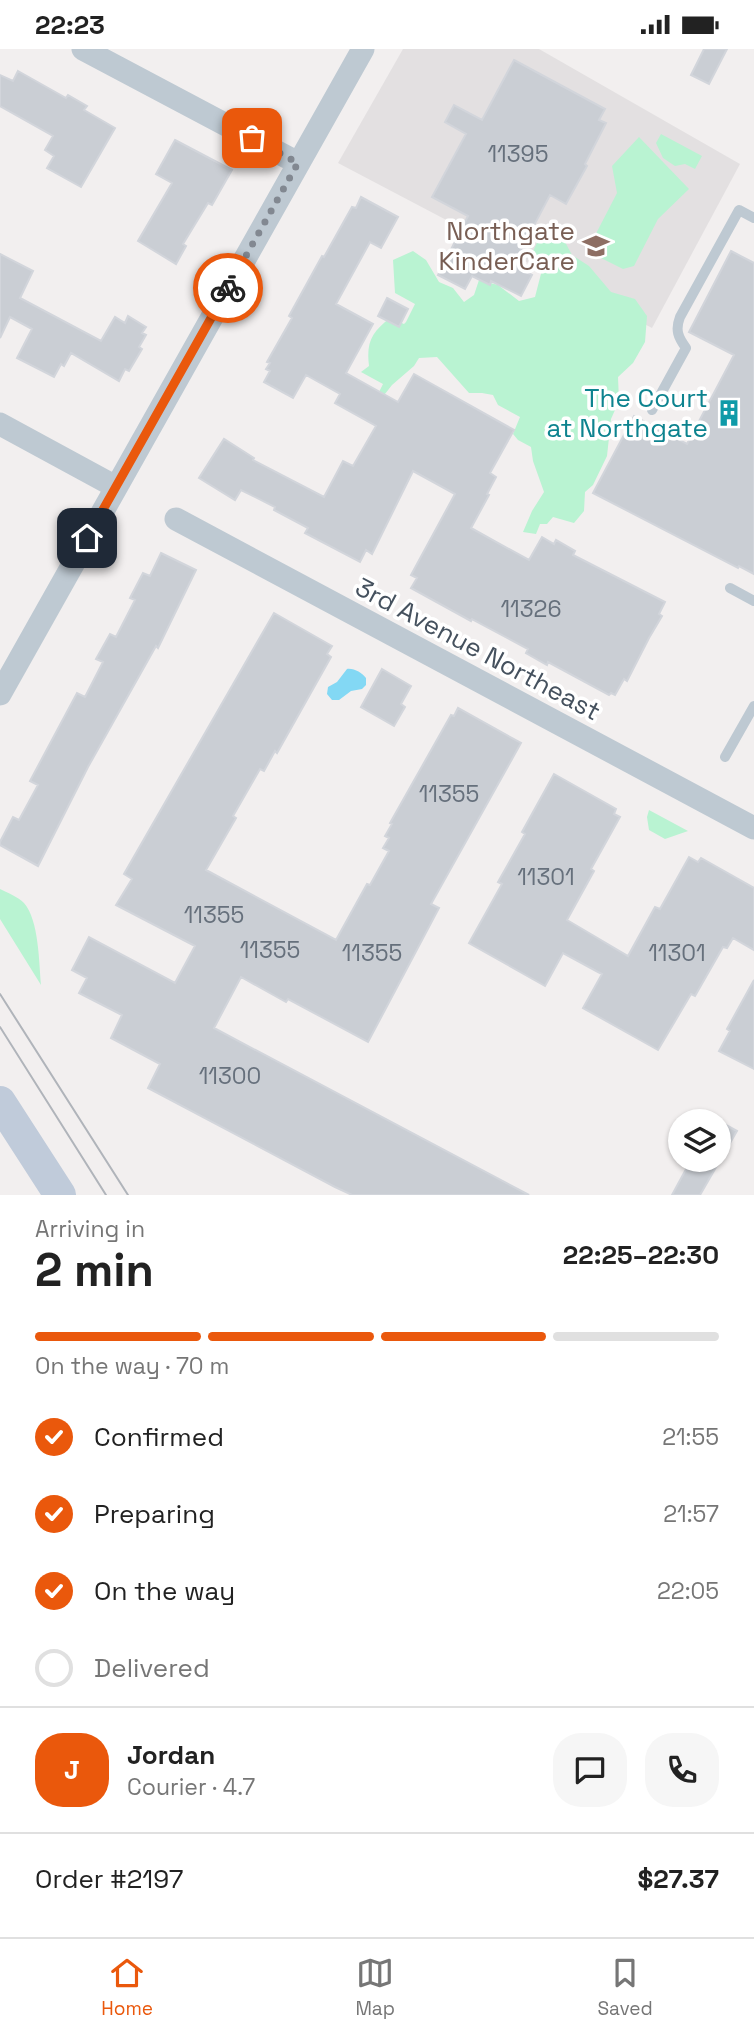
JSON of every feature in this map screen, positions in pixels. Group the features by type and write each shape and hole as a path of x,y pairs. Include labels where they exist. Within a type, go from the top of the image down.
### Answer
{"street":[{"path":"83,49 298,163"},
{"path":"0,694 363,49"},
{"path":"0,424 116,487"},
{"name":"3rd Avenue Northeast","path":"176,519 754,828"},
{"path":"0,1102 60,1195"}],"lane":[{"path":"652,410 686,348 676,327 680,317 740,210 754,218"},
{"path":"730,588 754,601"},
{"path":"725,757 754,706"}],"shaded area":[{"name":"Northgate KinderCare","path":"403,49 539,49 740,164 652,328 338,163"}],"green space":[{"path":"661,134 702,156 695,169 685,164 675,166 663,158 656,143"},
{"path":"639,137 689,189 658,219 634,266 623,269 587,251 617,193 612,166"},
{"path":"564,240 572,255 589,266 611,292 635,299 647,316 645,342 633,363 618,377 619,401 611,419 607,456 593,485 585,492 584,511 574,523 553,517 547,524 540,524 536,534 523,532 544,492 531,447 513,434 520,417 498,405 493,395 469,393 437,357 419,358 381,399 376,398 383,384 361,372 369,366 368,350 375,333 390,318 404,324 415,304 395,293 393,260 413,251 426,260 439,282 453,288 464,302 474,295 479,280 498,285 519,301 535,297 543,266 529,259 538,241"},
{"path":"649,810 688,831 665,839 649,830"},
{"path":"0,889 22,901 33,920 41,985 0,919"}],"water":[{"path":"347,669 362,674 366,678 366,685 339,700 332,700 327,694 328,687 337,682"}],"building":[{"path":"704,49 727,49 709,84 691,75"},
{"path":"514,60 605,109 599,120 606,123 566,204 550,195 513,265 532,275 521,296 491,281 490,285 472,276 465,289 438,275 468,216 432,197 466,134 445,122 454,105 482,120"},
{"path":"18,71 66,98 68,95 87,106 84,110 115,128 81,187 47,168 54,156 45,150 53,136 0,106 0,75 13,81"},
{"path":"175,140 232,170 212,205 208,203 183,244 186,246 176,264 138,241 172,183 156,174"},
{"path":"361,197 398,217 381,248 370,242 336,304 373,324 346,373 398,402 414,374 514,430 490,473 496,477 471,528 529,560 542,537 554,544 556,540 575,551 573,555 665,602 659,614 662,616 627,681 624,679 615,695 609,695 548,662 547,665 526,653 528,649 411,588 417,578 411,575 455,494 413,471 372,554 366,550 360,562 305,533 308,528 274,510 275,507 241,490 235,500 199,478 224,439 254,458 253,460 324,497 343,461 353,466 376,426 335,403 340,394 306,375 293,398 264,382 270,371 266,369 270,363 267,362 292,318 289,316 322,256 324,257 352,207 356,208"},
{"name":"The Court at Northgate","path":"731,251 754,263 754,574 593,493 634,416 687,444 734,355 689,332"},
{"path":"0,254 33,271 20,298 101,341 115,317 125,323 128,316 146,327 142,333 146,335 139,347 142,349 129,371 125,369 119,381 71,353 54,377 17,358 32,329 10,317 0,338"},
{"path":"387,298 408,309 399,327 378,316"},
{"path":"161,553 196,570 158,648 156,646 88,767 38,866 0,845 0,842 13,817 19,820 38,785 30,781 77,693 85,697 103,662 96,659 110,634 116,637 135,600 130,598 143,573 150,576"},
{"path":"274,613 332,646 327,654 331,657 277,753 275,751 264,771 260,769 206,870 336,940 389,851 383,848 389,838 385,836 392,824 390,823 451,715 454,716 458,708 521,743 431,904 439,908 368,1042 241,977 214,1028 529,1195 352,1195 148,1088 160,1064 111,1038 122,1015 79,993 87,978 72,970 89,937 175,983 195,946 116,905 132,879 124,874"},
{"path":"382,669 411,686 401,704 405,707 394,726 361,707"},
{"path":"554,774 616,809 614,814 620,817 567,920 628,956 655,907 660,909 689,857 698,862 701,858 754,888 754,950 733,938 727,948 723,947 695,996 691,994 658,1050 583,1008 602,974 563,953 545,986 469,943 502,884 498,882"},
{"path":"754,980 754,1069 719,1051 730,1031 727,1029"},
{"path":"731,1128 737,1131 731,1141"},
{"path":"684,1172 713,1172 700,1195 672,1195"}],"tram line":[{"path":"0,994 128,1195"},
{"path":"0,1027 106,1195"}],"way so far":[{"path":"228,288 298,163 252,138"}],"place":[{"name":"Northgate KinderCare","path":"596,246"},
{"name":"The Court at Northgate","path":"729,413"}],"route":[{"path":"87,538 228,288"}]}
